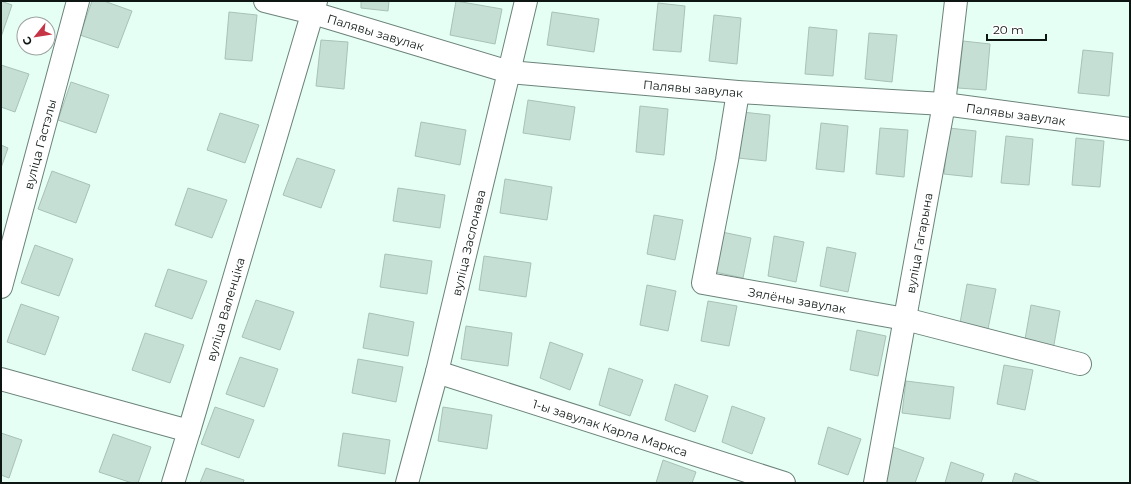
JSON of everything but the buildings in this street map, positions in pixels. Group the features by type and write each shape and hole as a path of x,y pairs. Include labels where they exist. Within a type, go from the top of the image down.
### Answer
{"street":[{"name":"вуліца Гастэлы","path":"1,287 78,1"},
{"name":"Палявы завулак","path":"265,1 315,7 509,72 738,92 944,104 1130,129"},
{"name":"вуліца Заслонава","path":"406,483 437,372 526,1"},
{"name":"вуліца Гагарына","path":"875,483 944,104 956,1"},
{"name":"вуліца Валенціка","path":"173,483 315,7"},
{"name":"Зялёны завулак","path":"738,92 727,160 703,283 905,319 1080,364"},
{"name":"1-ы завулак Карла Маркса","path":"437,372 784,483"},
{"path":"1,379 189,431"}]}
